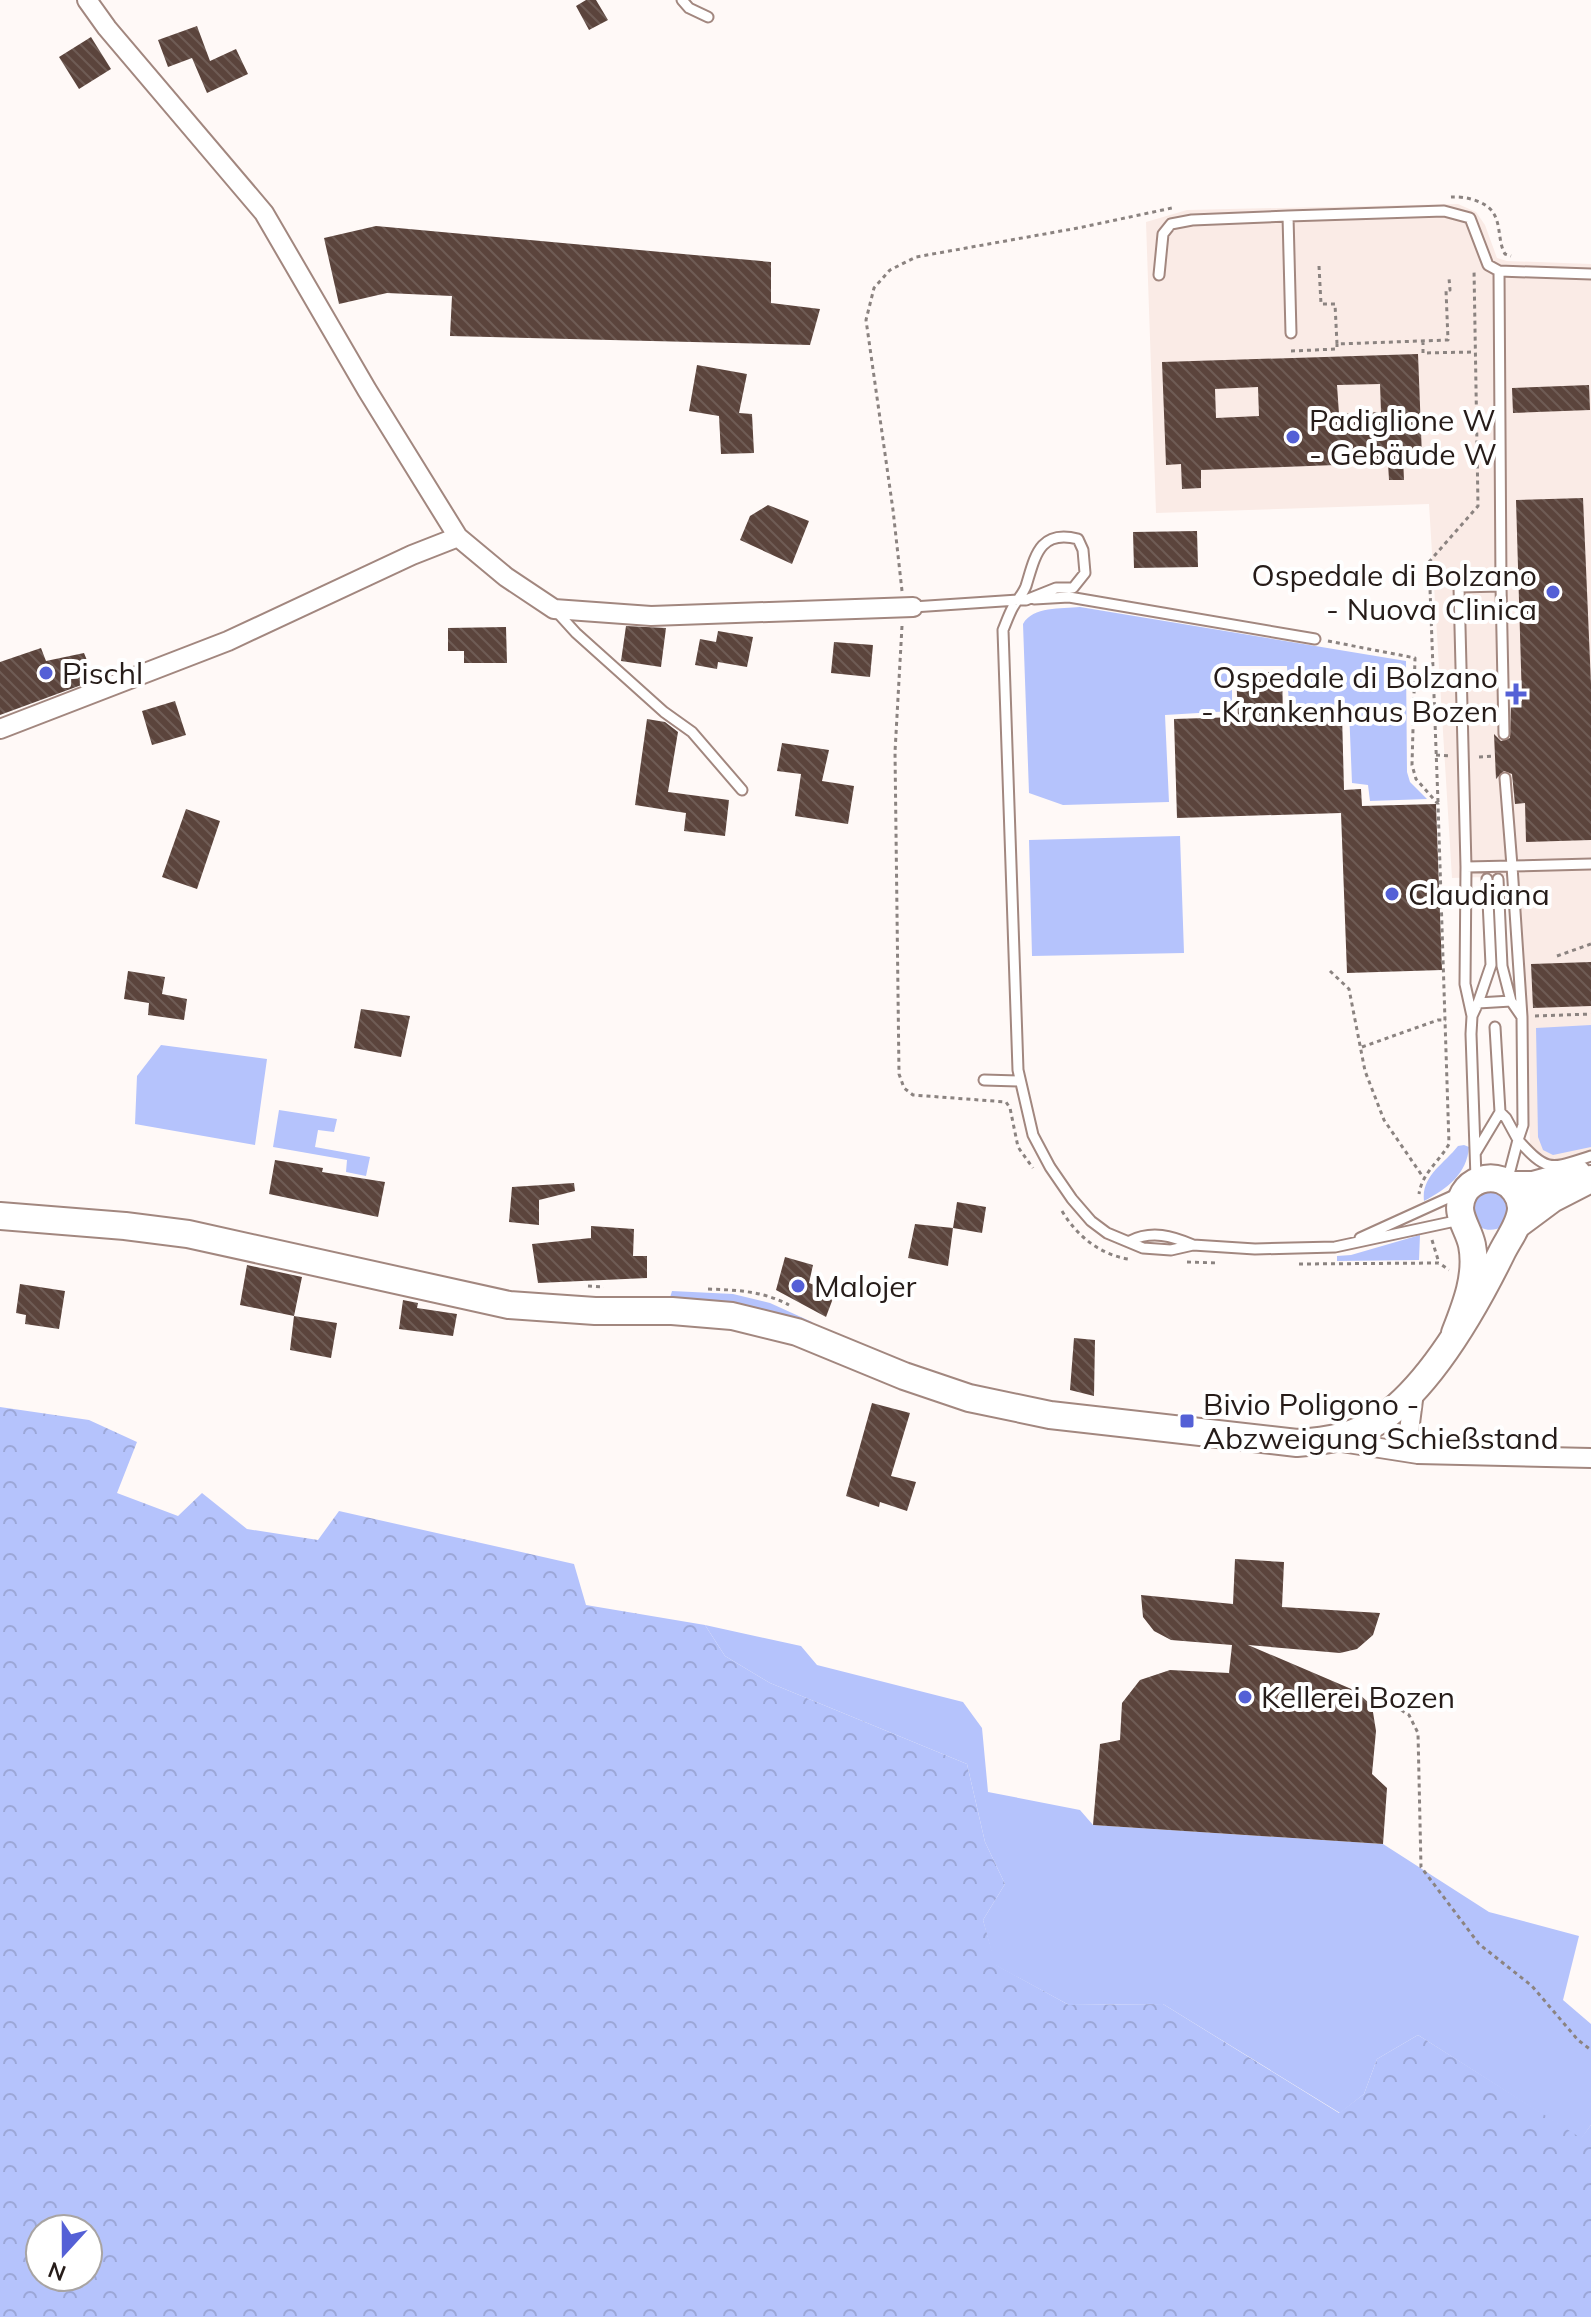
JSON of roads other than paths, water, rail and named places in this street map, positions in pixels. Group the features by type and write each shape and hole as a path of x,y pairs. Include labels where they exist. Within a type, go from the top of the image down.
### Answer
{"main road":[{"path":"1509,1185 1533,1185 1591,1168"},
{"path":"0,1216 188,1234 509,1305 732,1316 797,1332 904,1376 969,1398 1050,1415 1297,1443 1332,1440 1364,1429 1414,1392 1455,1333 1480,1296 1516,1227 1520,1200 1509,1185 1499,1179 1473,1177 1460,1203 1473,1257 1471,1283 1455,1333"},
{"path":"1464,1224 1473,1234 1493,1240 1502,1237 1552,1199 1591,1179"}],"street":[{"path":"87,0 107,28 264,213 367,390 458,537 506,577 554,609 651,616 908,608"},
{"path":"0,729 228,641 412,555 458,537"},
{"path":"1414,1392 1408,1439 1418,1454"},
{"path":"1332,1440 1418,1454 1591,1458"}],"lane":[{"path":"682,0 689,8 708,17"},
{"path":"1159,275 1163,234 1171,224 1192,220 1444,211 1470,218 1488,265 1499,271 1591,274"},
{"path":"1288,216 1291,333"},
{"path":"1499,271 1504,734"},
{"path":"1022,600 1056,588 1073,588 1079,582 1085,573 1083,550 1078,539 1067,536 1054,538 1041,547 1034,556 1022,600 1003,630 1018,1070 1033,1135 1065,1188 1091,1221 1107,1233 1143,1248 1171,1250 1193,1245 1255,1249 1335,1247 1428,1226 1464,1224"},
{"path":"1473,1177 1472,1016 1465,984 1466,867 1459,587 1501,586"},
{"path":"908,608 1069,597 1315,639"},
{"path":"554,609 576,633 664,712 692,732 742,790"},
{"path":"1505,778 1522,1017 1523,1125 1510,1164 1509,1185"},
{"path":"1466,867 1591,864"},
{"path":"1472,1016 1491,965 1492,879 1502,966 1511,1001 1522,1017"},
{"path":"1478,1003 1511,1001"},
{"path":"1350,1244 1423,1211 1473,1177 1478,1147 1493,1128 1500,1112 1495,1027"},
{"path":"984,1080 1020,1081"},
{"path":"1500,1112 1518,1140 1537,1161 1545,1165 1560,1166 1591,1156"}],"place":[{"name":"Padiglione W - Gebäude W","path":"1293,437"},
{"name":"Ospedale di Bolzano - Nuova Clinica","path":"1553,592"},
{"name":"Pischl","path":"46,673"},
{"name":"Ospedale di Bolzano - Krankenhaus Bozen","path":"1516,694"},
{"name":"Claudiana","path":"1392,894"},
{"name":"Malojer","path":"798,1286"},
{"name":"Bivio Poligono - Abzweigung Schießstand","path":"1187,1421"},
{"name":"Kellerei Bozen","path":"1245,1697"}]}
